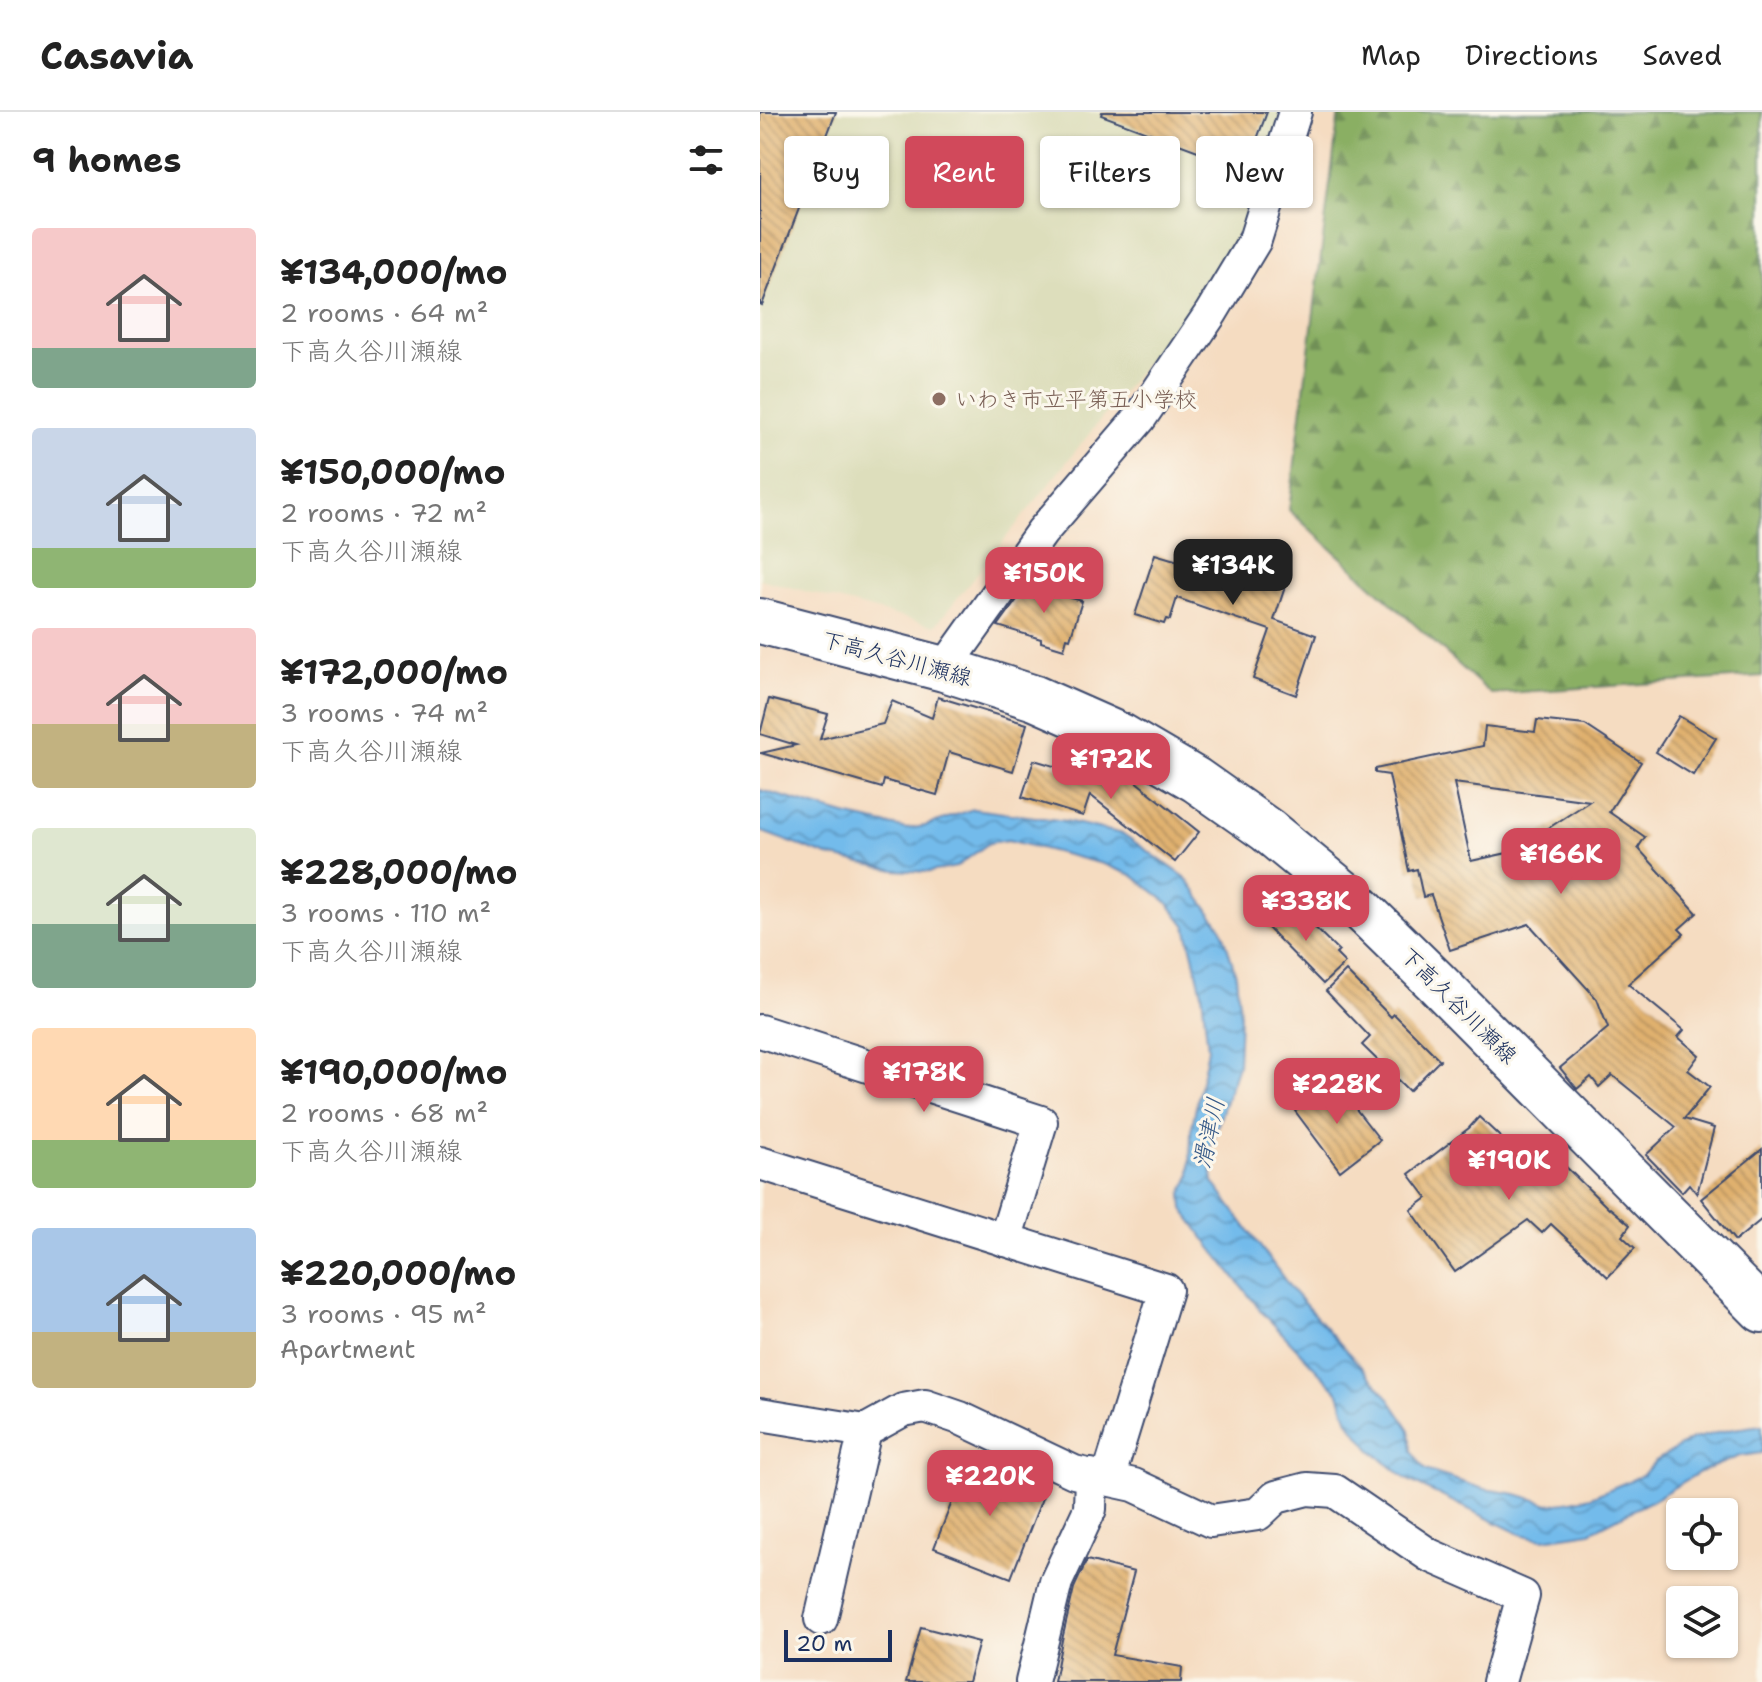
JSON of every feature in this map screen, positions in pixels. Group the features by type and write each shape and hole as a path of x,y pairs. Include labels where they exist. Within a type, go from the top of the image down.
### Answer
{"main road":[{"name":"下高久谷川瀬線","path":"760,621 944,669 1035,698 1121,736 1196,780 1267,830 1350,898 1762,1310"}],"street":[{"path":"944,669 1042,532 1140,418 1211,313 1255,240 1295,112"},
{"path":"760,1031 1041,1122 1005,1240"},
{"path":"760,1163 1166,1290 1090,1509 1056,1582 1032,1682"},
{"path":"760,1414 865,1431 903,1410 925,1406 960,1418 1074,1472 1134,1485 1211,1521 1258,1514 1276,1497 1307,1489 1335,1491 1429,1555 1523,1596 1499,1682"},
{"path":"821,1619 865,1431"}],"shaded area":[{"name":"いわき市立平第五小学校","path":"760,112 1307,112 1297,136 1196,136 1196,208 1266,208 1261,220 935,626 760,579"}],"green space":[{"path":"1339,112 1762,112 1762,676 1491,694 1289,510"}],"water":[{"name":"滑津川","path":"760,790 907,829 973,809 1066,821 1123,834 1185,877 1222,929 1236,975 1240,1015 1238,1065 1209,1151 1213,1182 1293,1291 1388,1397 1410,1430 1412,1451 1425,1470 1484,1489 1549,1504 1591,1497 1643,1475 1654,1462 1692,1439 1733,1429 1762,1425 1762,1453 1740,1456 1700,1472 1590,1532 1543,1539 1520,1534 1406,1479 1370,1449 1348,1421 1339,1393 1262,1312 1183,1209 1182,1194 1190,1176 1191,1131 1208,1049 1202,993 1186,926 1167,902 1132,875 1103,864 1008,840 989,843 956,867 929,872 895,870 828,856 760,831"}],"building":[{"path":"760,112 836,112 827,136 784,136 784,208 799,208 760,304"},
{"path":"1102,112 1267,112 1258,136 1196,136 1196,150 1180,144 1180,136 1157,136 1101,115"},
{"path":"1201,546 1289,575 1274,620 1316,635 1296,695 1253,679 1270,630 1177,598 1170,620 1166,619 1164,624 1135,615 1155,554 1195,566"},
{"path":"1036,581 1062,589 1061,595 1082,601 1064,649 998,626 1029,583 1035,585"},
{"path":"938,697 1027,724 1013,771 949,752 937,795 884,780 882,788 761,753 796,745 760,734 769,699 828,714 820,739 883,724 892,701 932,718"},
{"path":"1679,716 1716,738 1693,775 1656,752"},
{"path":"1537,720 1585,725 1641,762 1609,812 1645,837 1638,848 1697,913 1679,929 1684,934 1628,984 1684,1030 1678,1037 1699,1055 1688,1070 1710,1087 1684,1119 1714,1128 1697,1194 1689,1184 1682,1192 1646,1155 1676,1127 1612,1075 1599,1087 1591,1077 1577,1089 1560,1068 1608,1028 1597,999 1529,924 1450,950 1431,895 1423,897 1417,869 1409,871 1389,775 1375,773 1375,769 1483,746 1485,726 1535,732","holes":["1454,783 1590,801 1541,833 1548,844 1471,861"]},
{"path":"1082,758 1137,775 1135,781 1199,832 1175,862 1090,795 1083,816 1022,797 1034,760 1078,773"},
{"path":"1290,903 1339,951 1336,954 1345,963 1323,984 1266,926"},
{"path":"1346,971 1391,1017 1394,1014 1440,1060 1409,1091 1362,1045 1370,1037 1326,991"},
{"path":"1334,1081 1380,1140 1340,1171 1295,1111"},
{"path":"1479,1117 1544,1178 1560,1161 1630,1225 1622,1236 1635,1248 1608,1277 1551,1224 1542,1233 1528,1220 1455,1272 1411,1210 1427,1198 1409,1174"},
{"path":"1762,1149 1762,1219 1735,1241 1701,1199"},
{"path":"969,1458 1046,1488 1011,1578 934,1548"},
{"path":"1087,1560 1134,1572 1112,1655 1182,1667 1181,1682 1054,1682 1074,1588"},
{"path":"921,1627 979,1642 968,1682 906,1682"}],"place":[{"name":"いわき市立平第五小学校","path":"939,399"}]}
